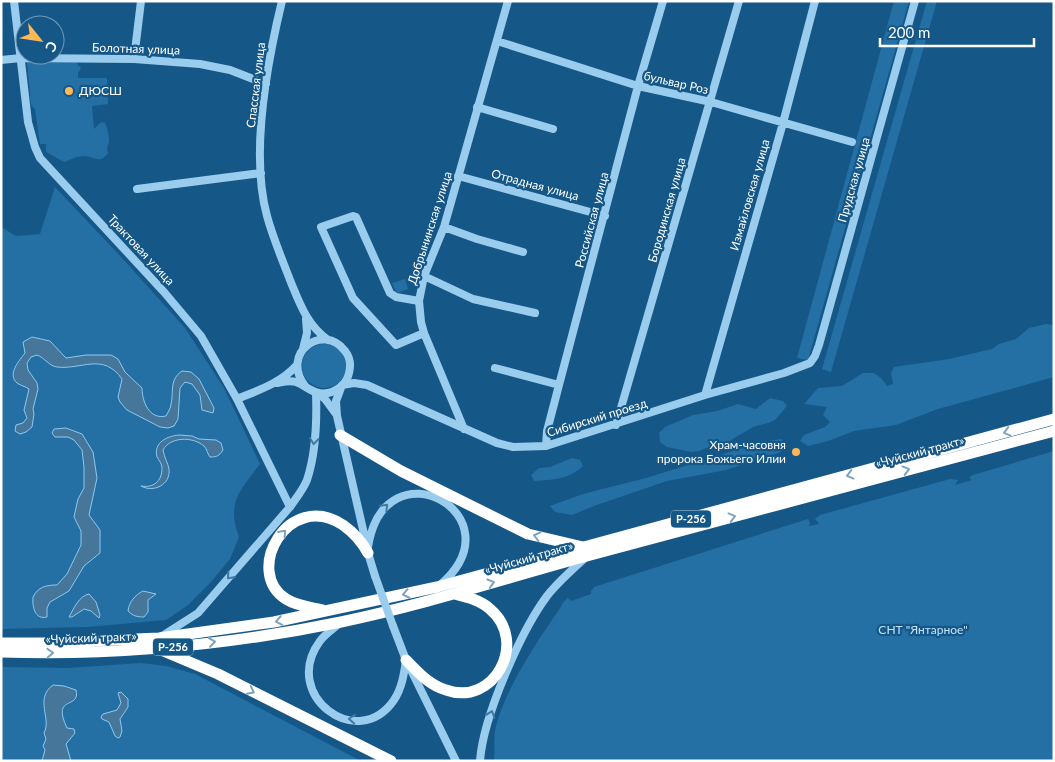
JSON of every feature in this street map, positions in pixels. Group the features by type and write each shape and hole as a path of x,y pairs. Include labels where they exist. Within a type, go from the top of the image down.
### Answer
{"highway":[{"name":"«Чуйский тракт»","path":"1,652 41,653 272,634 342,621 455,594 586,552 1054,420"},
{"name":"«Чуйский тракт»","path":"1,643 159,643 274,622 437,587 586,552 1054,431"},
{"path":"340,436 401,471 528,534 586,552"},
{"path":"327,611 291,602 279,594 270,576 271,554 278,538 285,529 298,519 322,515 348,528 362,542 368,552"},
{"path":"406,660 429,682 454,692 468,693 475,691 496,675 505,660 507,652 505,629 490,609 474,599 455,594"},
{"path":"159,643 392,761"}],"street":[{"name":"Трактовая улица","path":"14,1 15,15"},
{"path":"134,59 140,1"},
{"name":"Спасская улица","path":"282,1 274,34 266,84 262,126 261,173 267,215 284,265 306,317 316,331 328,340"},
{"name":"Добрынинская улица","path":"464,430 424,333 419,301 424,276 444,227 508,1"},
{"name":"Российская улица","path":"546,446 547,431 559,385 638,86 663,1"},
{"name":"Бородинская улица","path":"616,424 739,1"},
{"name":"Измайловская улица","path":"705,395 816,1"},
{"name":"Прудская улица","path":"810,364 819,345 915,1"},
{"name":"бульвар Роз","path":"497,41 638,86 711,102 852,142"},
{"name":"Болотная улица","path":"65,58 134,59 200,64 220,67 266,84"},
{"name":"Болотная улица","path":"1,60 15,59"},
{"name":"Трактовая улица","path":"21,65 28,122 40,158 164,292 201,336 237,399 290,507"},
{"path":"477,107 553,129"},
{"path":"137,189 261,173"},
{"name":"Отрадная улица","path":"458,176 605,216"},
{"path":"419,301 396,297 390,293 356,217 353,216 322,227 353,298 396,345 424,333"},
{"path":"444,227 523,252"},
{"path":"424,276 473,299 535,313"},
{"name":"Спасская улица","path":"303,350 307,333 306,317"},
{"path":"237,399 277,382 286,376 297,364 303,350 314,341 328,340 344,349 350,366 348,377 342,385 336,401 337,416 340,436 368,552 406,660 456,761"},
{"path":"297,364 298,376 305,386"},
{"name":"Сибирский проезд","path":"342,385 354,383 366,385 464,430 498,443 513,447 546,446 705,395 810,364"},
{"name":"Сибирский проезд","path":"350,366 366,385"},
{"path":"495,368 559,385"},
{"path":"277,382 291,381 305,386 317,393 328,403 337,416"},
{"path":"317,393 330,392 342,385"},
{"path":"159,643 198,613 290,507 306,480 310,466 315,430 317,393"},
{"path":"368,552 371,530 386,505 396,498 409,495 420,494 438,498 447,504 459,518 465,531 466,544 465,551 457,567 437,587"},
{"path":"480,761 485,732 498,695 528,628 547,597 586,552"},
{"path":"342,621 320,640 314,650 308,668 309,680 318,701 336,716 348,720 360,720 372,718 385,711 399,690 406,660"}],"green space":[{"path":"894,1 909,1 808,360 797,358"},
{"path":"927,1 937,1 831,372 822,369"},
{"name":"ДЮСШ","path":"65,62 77,62 81,68 78,78 107,78 108,104 92,106 94,129 101,122 105,123 108,130 108,153 102,159 81,156 64,162 46,152 46,144 40,144 35,109 31,105 27,65 65,65"},
{"path":"55,187 185,328 224,388 260,464 237,497 234,515 239,537 230,559 188,605 166,620 87,627 1,629 1,227 16,236 40,234"},
{"path":"405,279 408,289 397,293 392,283"},
{"path":"1046,324 1054,325 1054,377 938,409 896,425 854,431 808,446 800,441 804,435 825,427 830,422 823,415 827,407 804,404 818,388 842,386 863,373 874,373 887,386 893,384 891,373 894,367 949,359 992,349 999,344 1016,339 1029,328"},
{"path":"328,344 340,350 345,357 345,375 340,382 333,387 320,388 312,385 305,378 302,362 305,354 312,347"},
{"path":"770,398 783,401 787,406 775,420 753,427 726,443 691,452 667,447 660,442 659,433 665,427 693,415 717,411 738,404 756,409"},
{"path":"781,439 786,444 781,452 726,470 667,481 572,515 555,512 550,506 583,494 646,478 762,442"},
{"name":"СНТ \"Янтарное\"","path":"1054,451 1054,761 494,761 495,730 500,712 514,682 532,651 568,598 571,601 591,594 594,587 808,519 809,526 819,524 815,519 820,515 950,479 958,480 955,485 972,480 969,478 973,475"},
{"path":"572,458 580,460 583,466 572,474 554,479 534,481 531,475 539,468 550,467"},
{"path":"141,663 166,666 195,674 361,761 1,761 1,667 68,668"}],"shaded area":[{"path":"32,337 50,341 66,358 86,355 111,355 118,359 125,372 142,388 145,404 155,415 166,416 170,408 175,378 182,371 191,372 199,379 214,408 213,413 202,410 200,395 192,384 185,382 180,388 178,419 174,426 168,428 160,427 127,410 120,402 118,397 122,379 107,366 92,364 57,367 37,355 31,357 27,363 28,370 37,383 38,389 33,409 32,427 20,434 15,431 16,425 23,423 27,418 24,410 29,389 17,383 13,376 17,364 25,353 23,342"},
{"path":"66,428 82,434 93,452 97,478 89,515 100,530 100,553 84,566 69,591 50,602 47,608 47,617 40,617 35,612 33,597 43,587 57,585 67,574 81,545 81,531 74,517 78,499 84,488 82,450 74,440 68,437 55,437 52,433 54,429"},
{"path":"179,435 216,440 221,443 223,450 218,456 210,457 204,446 194,441 182,439 171,442 163,450 169,469 167,479 156,488 151,489 141,486 153,485 159,480 162,468 157,457 157,447 166,438"},
{"path":"143,591 156,594 148,600 148,612 144,617 137,616 128,611 133,599"},
{"path":"89,594 96,602 100,615 99,618 91,611 84,609 69,617 80,600"},
{"path":"53,685 76,690 74,700 64,706 62,711 67,728 74,729 75,733 66,744 71,761 42,761 45,750 43,746 46,739 44,733 46,721 44,702 47,690"},
{"path":"121,692 128,699 128,707 120,719 122,731 118,738 115,736 109,722 101,717 103,714 117,710 121,703 118,693"}],"place":[{"name":"ДЮСШ","path":"69,91"},
{"name":"Храм-часовня пророка Божьего Илии","path":"796,452"}]}
